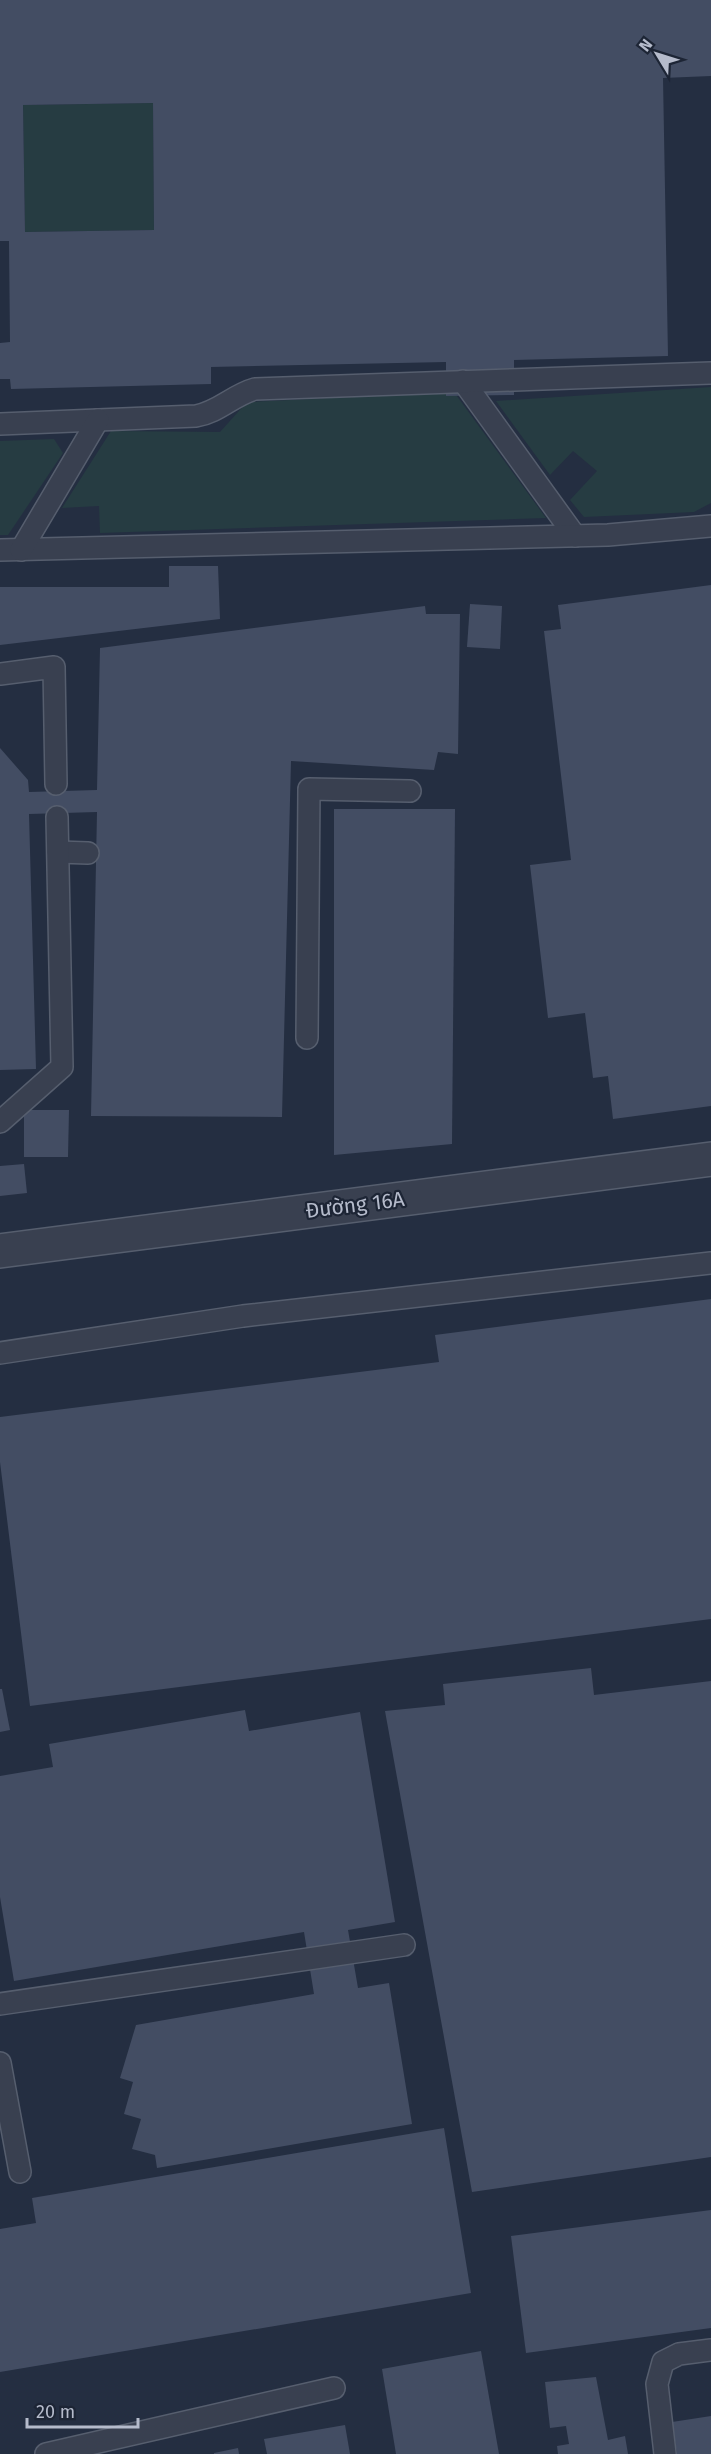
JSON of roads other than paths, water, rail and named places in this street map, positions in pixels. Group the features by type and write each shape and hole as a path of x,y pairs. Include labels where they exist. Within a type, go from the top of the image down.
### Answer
{"street":[{"name":"Đường 16A","path":"0,1251 711,1159"}],"lane":[{"path":"0,424 213,413 242,393 255,389 711,373"},
{"path":"463,381 575,536"},
{"path":"10,550 98,420"},
{"path":"10,550 575,536 711,526"},
{"path":"0,674 54,667 56,784"},
{"path":"307,1038 300,858 309,789 410,791"},
{"path":"0,1122 62,1067 57,817"},
{"path":"58,852 88,853"},
{"path":"0,1353 243,1316 711,1263"},
{"path":"0,2004 404,1945"},
{"path":"0,2063 2,2086 20,2172"},
{"path":"665,2454 657,2384 663,2362 679,2354 711,2350"},
{"path":"46,2454 334,2388"}]}
